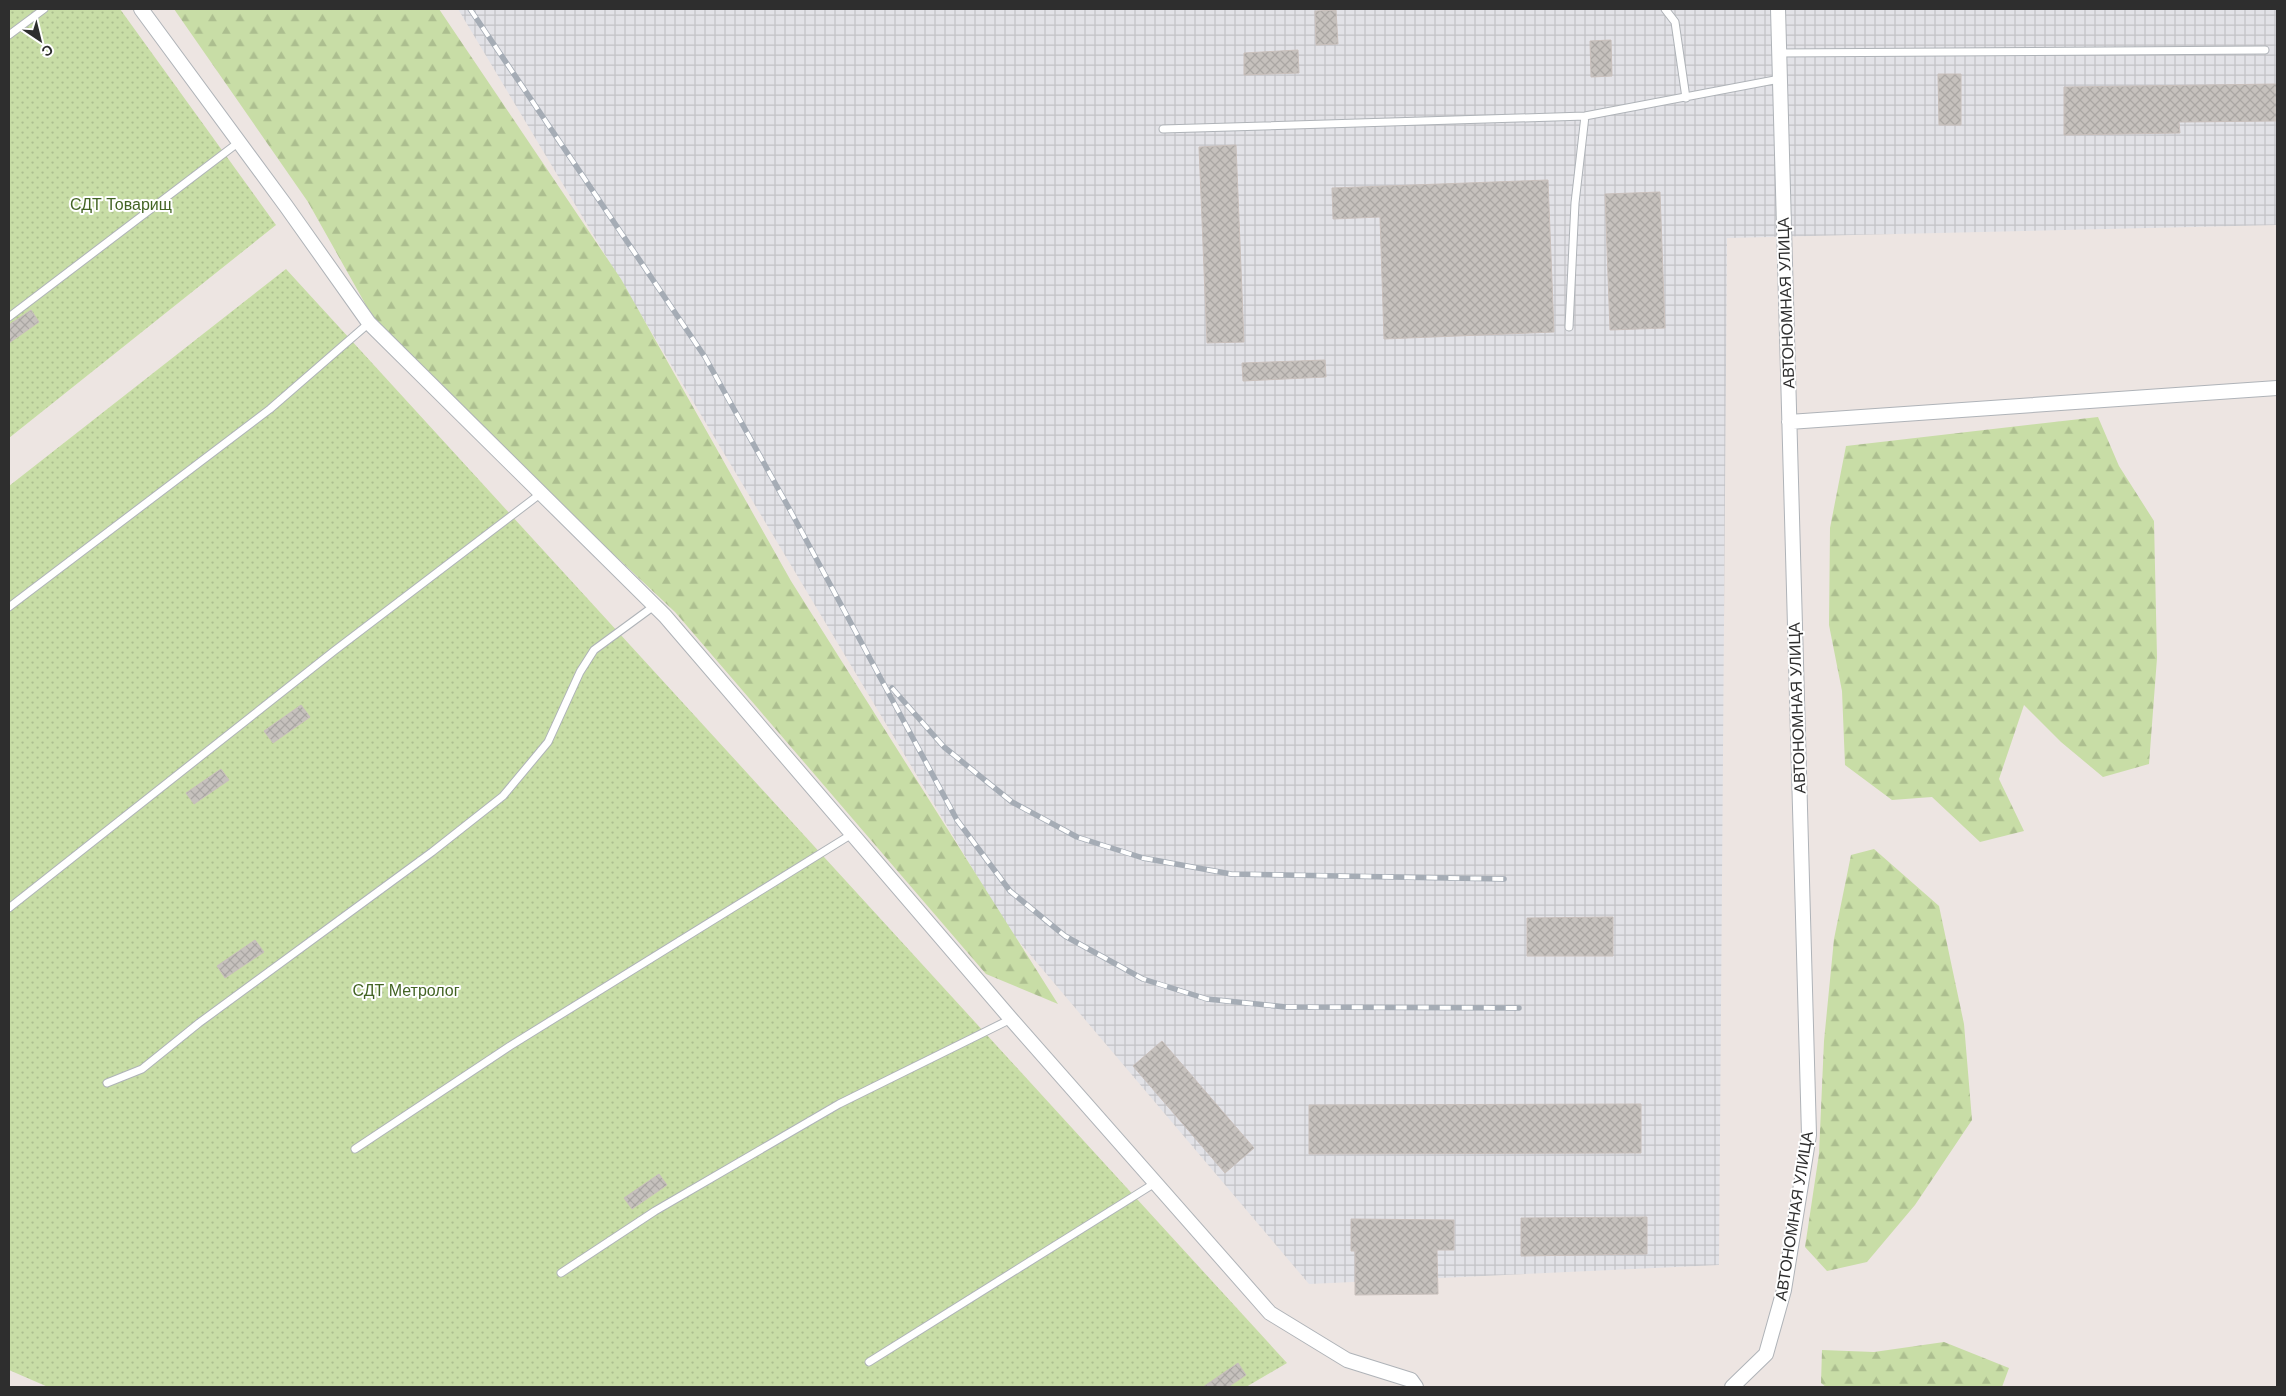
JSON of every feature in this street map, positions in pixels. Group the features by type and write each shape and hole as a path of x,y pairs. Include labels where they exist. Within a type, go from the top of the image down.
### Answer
{"street":[{"path":"141,9 369,323 654,606 1011,1019 1270,1313 1347,1360 1411,1380 1416,1387"},
{"name":"АВТОНОМНАЯ УЛИЦА","path":"1732,1387 1766,1354 1784,1290 1809,1134 1778,9"},
{"path":"1790,422 2277,388"}],"lane":[{"path":"9,35 44,9"},
{"path":"1665,9 1675,22 1686,98"},
{"path":"1780,53 2265,50"},
{"path":"1163,129 1584,116 1780,79"},
{"path":"1569,327 1576,203 1584,116"},
{"path":"9,316 239,142"},
{"path":"9,607 270,408 369,323"},
{"path":"9,908 326,657 540,494"},
{"path":"107,1083 142,1069 199,1023 432,852 503,796 548,742 580,672 594,650 654,606"},
{"path":"356,1149 510,1046 852,834"},
{"path":"561,1273 655,1211 839,1104 1011,1019"},
{"path":"869,1362 1155,1183"}],"shaded area":[{"path":"458,9 2277,9 2277,225 1727,238 1719,1265 1309,1284 1010,931"}],"green space":[{"name":"СДТ Товарищ","path":"9,9 120,9 276,225 9,438"},
{"path":"174,9 439,9 621,279 791,581 1058,1004 986,974 675,612 559,503 376,323 308,202"},
{"name":"СДТ Метролог","path":"286,269 1287,1363 1246,1387 48,1387 9,1370 9,486"},
{"path":"2098,417 2119,466 2154,521 2157,658 2149,764 2103,777 2061,742 2024,705 1999,779 2024,831 1980,842 1932,797 1892,800 1845,765 1842,691 1829,625 1830,528 1846,446"},
{"path":"1874,849 1939,906 1964,1024 1972,1120 1915,1205 1867,1262 1827,1271 1805,1247 1819,1154 1824,1041 1834,939 1851,855"},
{"path":"1944,1342 2009,1368 2002,1387 1826,1387 1821,1383 1822,1350 1874,1352"}],"building":[{"path":"1336,10 1338,44 1316,45 1315,11"},
{"path":"1611,40 1612,76 1591,77 1590,41"},
{"path":"1298,50 1299,73 1244,75 1244,53"},
{"path":"1938,74 1961,74 1961,125 1939,125"},
{"path":"2277,84 2277,121 2179,122 2180,133 2064,135 2064,87"},
{"path":"1236,145 1244,342 1207,343 1199,147"},
{"path":"1548,180 1554,332 1384,339 1380,217 1333,219 1332,188"},
{"path":"1660,192 1665,328 1610,330 1605,194"},
{"path":"31,310 39,322 9,343 9,325"},
{"path":"1325,360 1326,377 1243,381 1242,363"},
{"path":"301,705 310,717 273,743 264,731"},
{"path":"221,769 229,780 194,804 186,793"},
{"path":"1613,917 1613,956 1527,956 1527,918"},
{"path":"255,940 264,952 225,978 217,966"},
{"path":"1162,1041 1254,1148 1225,1173 1133,1066"},
{"path":"1641,1104 1641,1153 1309,1154 1309,1105"},
{"path":"659,1174 667,1185 632,1209 624,1198"},
{"path":"1647,1217 1647,1254 1521,1256 1521,1218"},
{"path":"1351,1219 1454,1220 1454,1250 1437,1250 1438,1294 1355,1295 1355,1251 1351,1251"},
{"path":"1238,1363 1246,1375 1228,1387 1203,1387"}],"railway":[{"path":"470,9 705,357 790,510 957,820 1010,891 1065,936 1143,979 1207,999 1286,1007 1519,1008"},
{"path":"892,688 944,747 1012,802 1077,837 1143,858 1231,874 1504,879"}]}
